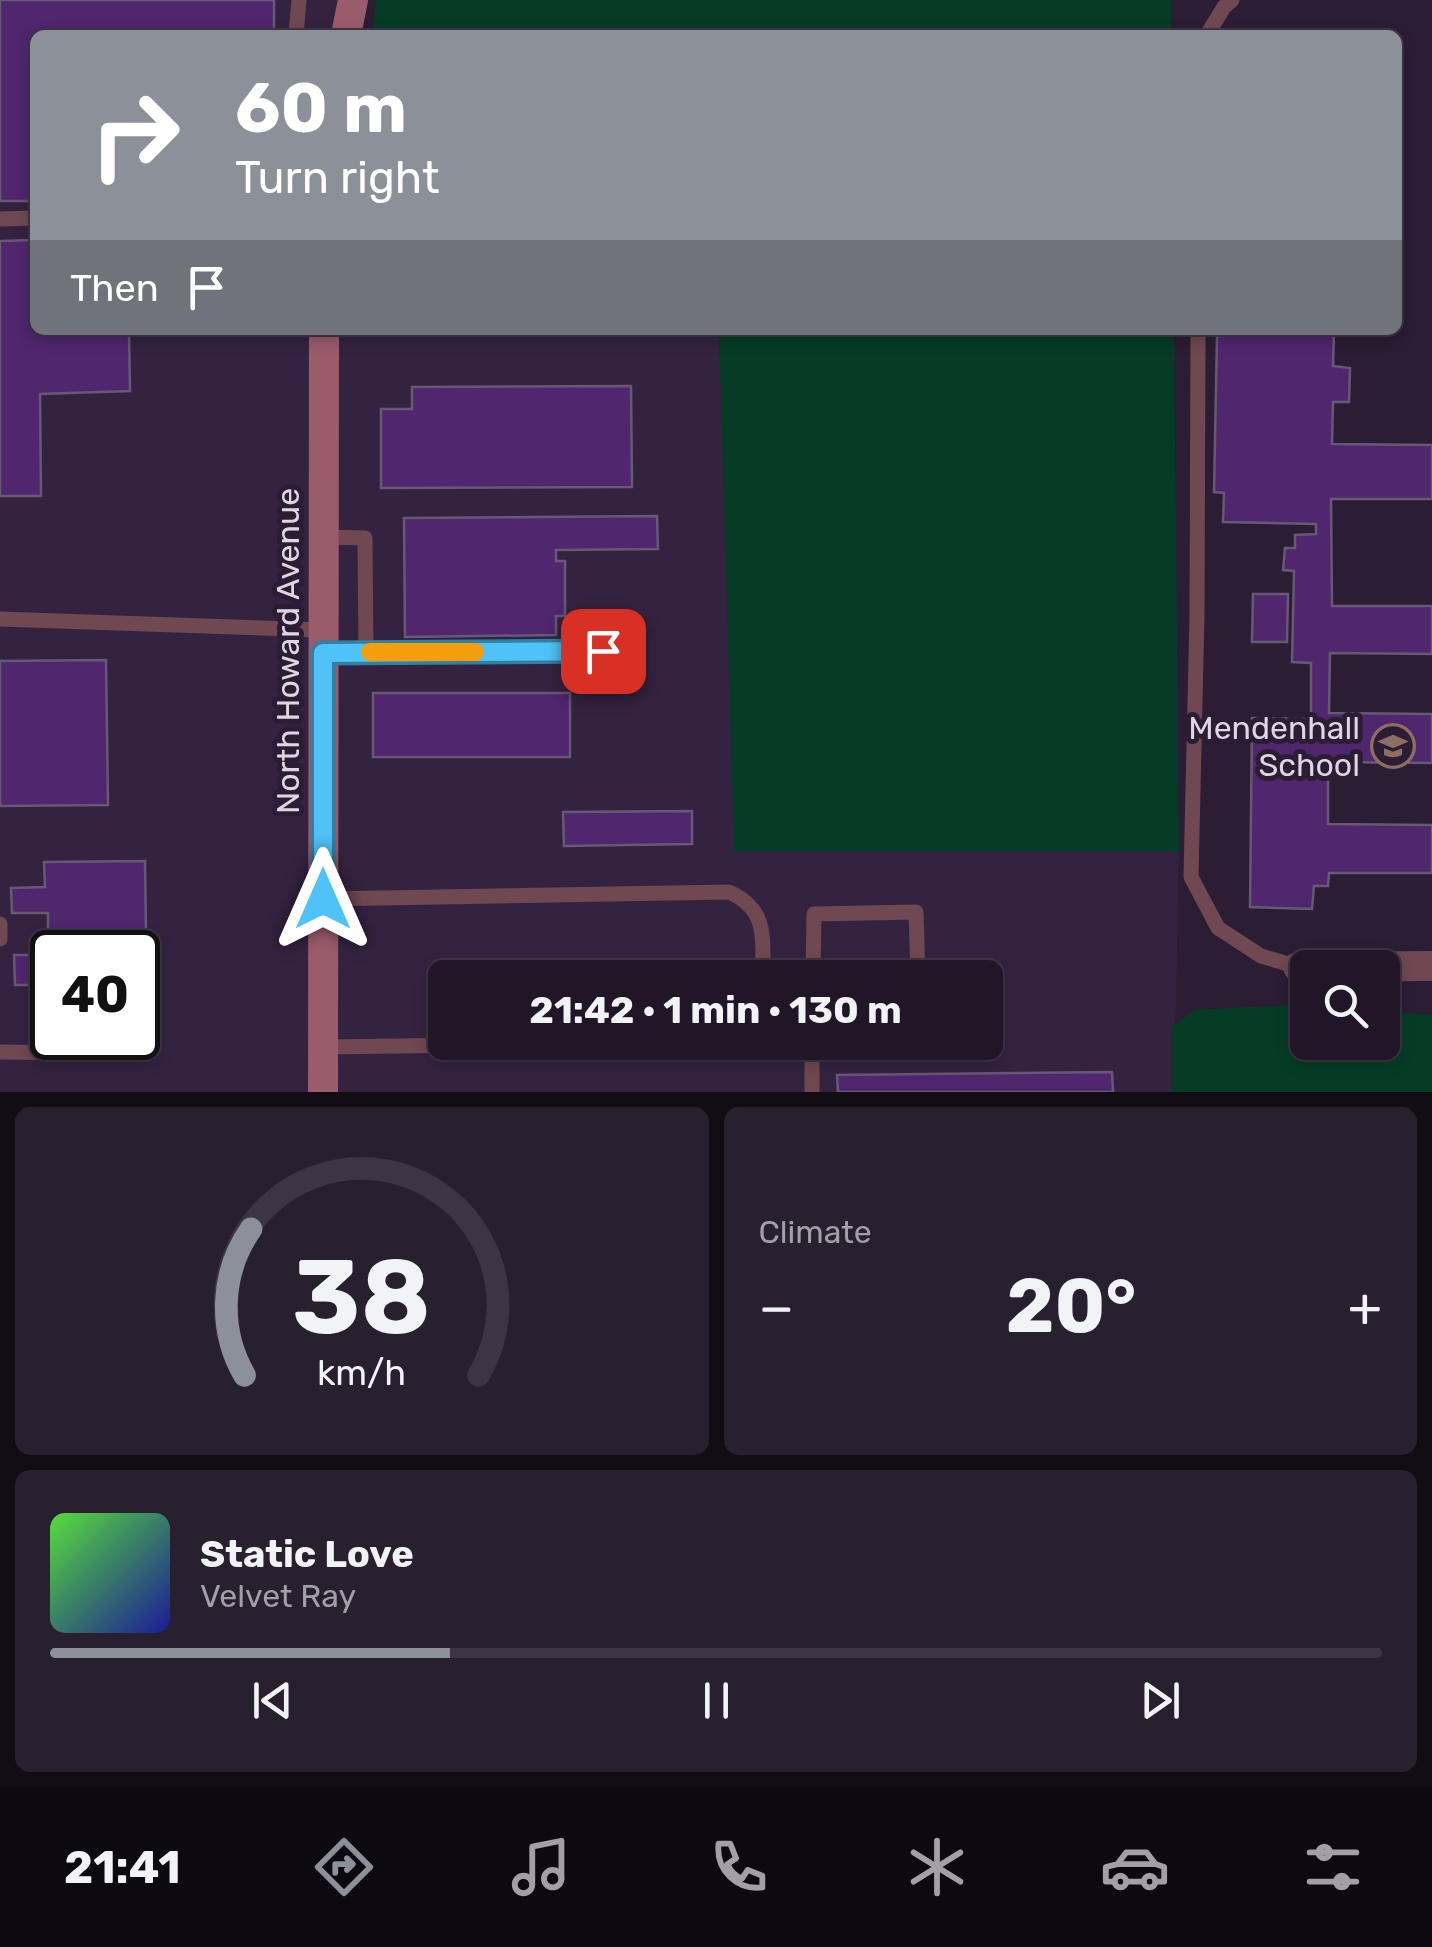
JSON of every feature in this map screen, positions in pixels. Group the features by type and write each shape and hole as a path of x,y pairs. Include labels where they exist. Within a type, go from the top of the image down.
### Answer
{"street":[{"path":"347,30 353,0"},
{"name":"North Howard Avenue","path":"322,1092 324,335"},
{"path":"1400,966 1432,966"}],"lane":[{"path":"297,30 300,0"},
{"path":"1210,30 1232,0"},
{"path":"0,218 30,218"},
{"path":"1198,335 1192,877 1218,928 1261,956 1290,965"},
{"path":"324,537 365,538 366,652"},
{"path":"0,619 323,642 366,652 603,651"},
{"path":"323,899 728,892 749,901 761,923 762,960"},
{"path":"813,960 814,914 916,912 917,960"},
{"path":"0,924 0,939"},
{"path":"323,1047 428,1046"},
{"path":"0,1052 30,1052"},
{"path":"812,1060 812,1092"}],"shaded area":[{"path":"0,0 338,0 332,30 30,30 30,335 310,335 309,1092 0,1092"},
{"path":"338,335 719,335 735,851 1179,851 1174,1092 337,1092"}],"green space":[{"path":"376,0 1171,0 1171,30 373,30"},
{"path":"719,335 1174,335 1179,851 734,851"},
{"path":"1290,1005 1290,1060 1400,1060 1400,1012 1432,1015 1432,1092 1171,1092 1171,1027 1195,1010"}],"building":[{"path":"0,0 274,0 274,30 30,30 30,201 0,201"},
{"path":"30,240 30,335 129,335 130,391 40,394 41,496 0,496 0,241"},
{"path":"1334,335 1333,366 1350,368 1349,402 1333,402 1332,444 1432,445 1432,499 1331,499 1332,606 1432,606 1432,654 1330,653 1329,713 1432,714 1432,763 1328,762 1328,824 1432,825 1432,873 1329,873 1328,886 1314,886 1312,909 1250,907 1252,718 1311,719 1311,663 1292,662 1294,571 1283,570 1285,548 1295,548 1295,535 1316,534 1316,524 1223,522 1224,493 1214,492 1217,336"},
{"path":"631,386 632,487 381,488 381,409 412,409 412,387"},
{"path":"657,516 658,549 556,550 556,561 565,561 565,616 556,616 556,635 405,637 404,518"},
{"path":"1253,594 1288,594 1287,642 1252,642"},
{"path":"106,660 108,805 0,806 0,661"},
{"path":"373,693 570,693 570,757 373,757"},
{"path":"692,811 692,844 564,846 563,812"},
{"path":"145,861 146,930 48,930 48,913 12,913 11,888 45,887 44,862"},
{"path":"14,955 30,955 30,985 15,985"},
{"path":"1112,1072 1113,1092 838,1092 837,1075"}],"slow traffic":[{"path":"370,652 475,652"}],"place":[{"name":"Mendenhall School","path":"1393,746"}],"route":[{"path":"323,899 323,653 603,651"}]}
